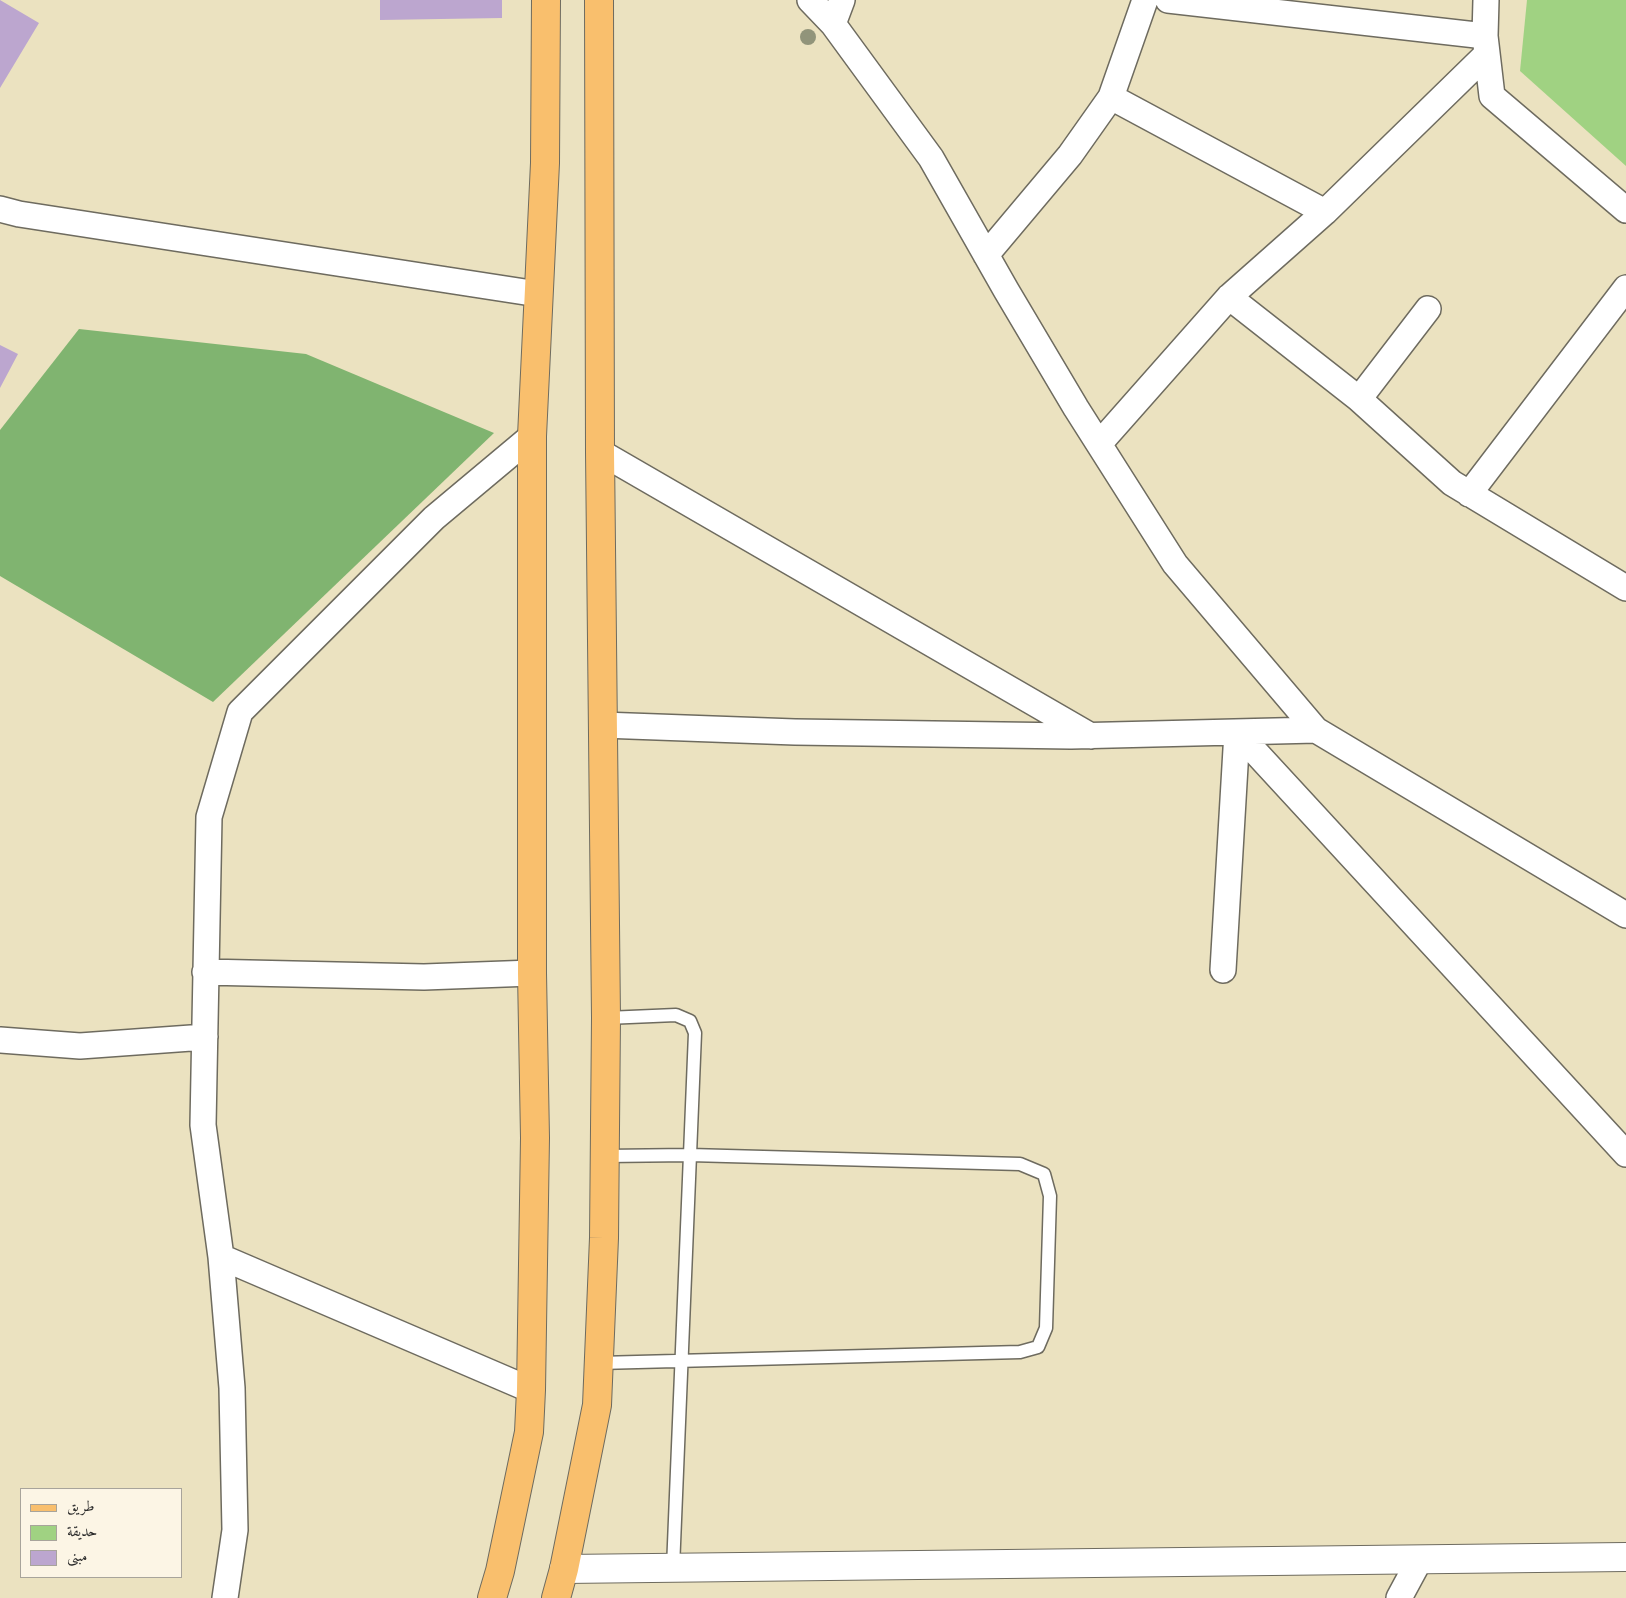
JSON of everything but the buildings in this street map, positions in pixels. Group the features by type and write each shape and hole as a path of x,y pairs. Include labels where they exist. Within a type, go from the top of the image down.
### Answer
{"main road":[{"path":"492,1598 500,1571 529,1432 531,1390 535,1138 532,973 532,436 545,163 546,0"},
{"path":"556,1598 564,1569 597,1405 604,1238 606,1018 600,452 599,0"}],"street":[{"path":"810,0 833,24 931,158 986,255 1099,444 1175,564 1316,730 1626,914"},
{"path":"833,24 842,0"},
{"path":"986,255 1070,155 1111,97 1145,0"},
{"path":"1168,0 1486,45"},
{"path":"1486,0 1486,45 1492,96 1626,210"},
{"path":"1099,444 1229,297 1325,212 1486,45"},
{"path":"1111,97 1325,212"},
{"path":"0,209 19,214 538,294"},
{"path":"1469,494 1626,288"},
{"path":"1229,297 1359,399 1452,484 1626,588"},
{"path":"1359,399 1428,309"},
{"path":"225,1598 235,1530 232,1388 221,1257 203,1125 209,817 240,712 434,518 532,436"},
{"path":"600,452 1091,736"},
{"path":"602,725 795,732 1091,736 1316,730"},
{"path":"1223,970 1237,732"},
{"path":"1237,732 1626,1154"},
{"path":"205,972 424,977 532,973"},
{"path":"0,1040 80,1046 204,1037"},
{"path":"221,1257 531,1390"},
{"path":"564,1569 1626,1557"},
{"path":"1399,1598 1420,1560"}],"lane":[{"path":"606,1018 676,1015 690,1021 695,1033 674,1568"},
{"path":"599,1363 1020,1352 1038,1348 1046,1328 1050,1196 1044,1174 1020,1164 690,1155 605,1156"}],"green space":[{"path":"1527,0 1626,0 1626,166 1520,71"},
{"path":"79,329 306,354 494,433 213,702 0,576 0,430"}]}
